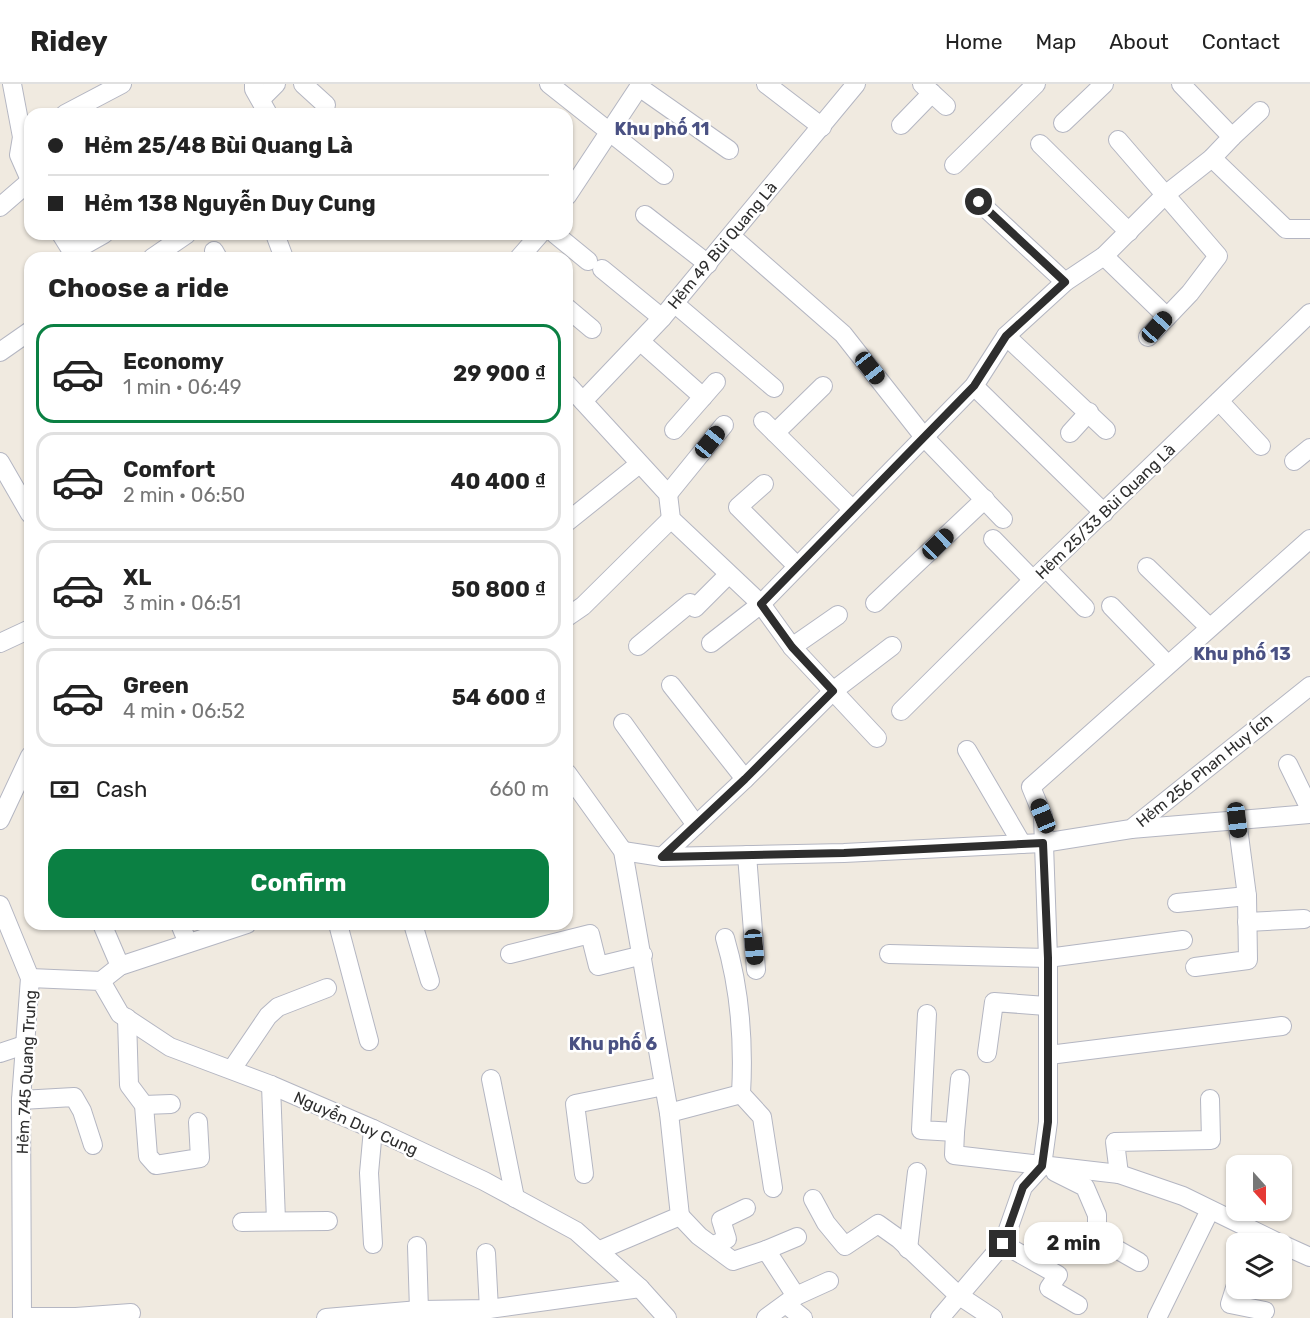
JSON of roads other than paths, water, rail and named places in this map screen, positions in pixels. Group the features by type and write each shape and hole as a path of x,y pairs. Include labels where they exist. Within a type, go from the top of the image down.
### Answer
{"street":[{"path":"12,84 24,128"},
{"path":"76,108 122,84"},
{"path":"261,99 276,84"},
{"path":"303,84 326,105"},
{"path":"549,84 664,175"},
{"path":"766,84 822,127"},
{"name":"Hẻm 49 Bùi Quang Là","path":"583,401 662,318 856,84"},
{"path":"1064,123 1104,84"},
{"path":"1181,84 1232,137"},
{"path":"573,187 640,85 729,150"},
{"path":"954,165 1027,87"},
{"path":"901,125 927,88 946,106"},
{"path":"711,644 761,604 852,508 974,386 1006,336 1065,282 1104,256 1166,195 1212,158 1260,111"},
{"path":"1118,140 1218,256 1190,294 1148,337"},
{"path":"24,141 19,155 24,167"},
{"path":"1040,144 1129,232"},
{"path":"1212,158 1286,229 1310,230"},
{"path":"0,207 24,186"},
{"path":"979,202 1065,282"},
{"path":"645,215 708,264"},
{"path":"731,236 843,334 924,437 1003,519"},
{"path":"78,252 95,240"},
{"path":"162,252 180,240"},
{"path":"524,252 535,240"},
{"path":"563,240 662,318"},
{"path":"1104,256 1167,317"},
{"path":"674,303 774,388"},
{"path":"573,313 592,329"},
{"name":"Hẻm 25/33 Bùi Quang Là","path":"901,711 1039,574 1310,313"},
{"path":"0,352 24,335"},
{"path":"1006,336 1106,430"},
{"path":"641,342 703,397"},
{"path":"674,430 716,382"},
{"path":"823,386 769,427 852,508"},
{"path":"974,386 1104,513"},
{"path":"573,390 638,465 668,494 671,519 761,604 792,647 877,738"},
{"path":"1219,401 1261,446"},
{"path":"1070,433 1089,412"},
{"path":"668,494 724,425"},
{"path":"1294,461 1310,448"},
{"path":"573,517 638,465"},
{"path":"2,467 24,504"},
{"path":"764,484 738,507 797,566"},
{"path":"875,603 985,499"},
{"path":"573,613 583,606 671,519"},
{"path":"993,539 1085,608"},
{"path":"940,1318 1003,1244 1023,1187 1042,1166 1048,1122 1049,1055 1046,1006 1048,958 1043,816 1031,787 1310,539"},
{"path":"1147,567 1209,627"},
{"path":"638,646 690,603 695,608 728,575"},
{"path":"1111,606 1167,664"},
{"path":"792,647 838,615"},
{"path":"0,643 24,632"},
{"path":"662,857 745,779 833,691 892,646"},
{"path":"671,685 745,779"},
{"name":"Hẻm 256 Phan Huy Ích","path":"624,851 662,857 1022,844 1043,843 1131,829 1310,686"},
{"path":"623,723 696,825"},
{"path":"967,750 1022,844"},
{"path":"1288,764 1310,809"},
{"path":"0,820 24,772"},
{"path":"573,781 624,851 669,1113 680,1216 699,1236 733,1261 797,1237"},
{"path":"1131,829 1310,814"},
{"path":"1195,967 1248,960 1247,896 1237,820"},
{"path":"747,855 756,970"},
{"path":"1177,903 1247,896"},
{"name":"Hẻm 745 Quang Trung","path":"0,904 30,978 27,1044 21,1100 22,1318"},
{"path":"1247,922 1304,920"},
{"path":"105,930 120,966"},
{"path":"183,930 188,943"},
{"path":"30,978 101,981 120,966 226,930"},
{"path":"340,930 369,1041"},
{"path":"415,930 430,981"},
{"path":"510,954 590,934 598,966 643,955"},
{"path":"726,938 737,984 743,1055 741,1094 762,1117 773,1188"},
{"path":"889,954 1048,958 1183,940"},
{"name":"Nguyễn Duy Cung","path":"101,981 120,1014 170,1047 271,1085 373,1129 515,1198 576,1231 640,1288 666,1318"},
{"path":"232,1070 268,1016 278,1007 327,988"},
{"path":"987,1053 994,1002 1046,1006"},
{"path":"927,1014 921,1130 955,1132"},
{"path":"127,1018 129,1085 144,1105 148,1156 156,1165 200,1158 198,1122"},
{"path":"1049,1055 1282,1026"},
{"path":"0,1053 27,1044"},
{"path":"491,1079 515,1198"},
{"path":"960,1079 954,1155 1119,1174 1183,1196 1210,1210 1244,1233"},
{"path":"271,1085 276,1221"},
{"path":"584,1174 575,1104 664,1086"},
{"path":"669,1113 741,1094"},
{"path":"21,1100 74,1096 82,1111 93,1145"},
{"path":"1119,1174 1114,1142 1210,1140 1209,1099"},
{"path":"144,1105 171,1104"},
{"path":"373,1129 369,1173 373,1244"},
{"path":"1042,1166 1085,1187 1097,1215 1097,1238 1139,1262"},
{"path":"908,1249 917,1172"},
{"path":"813,1199 826,1223 845,1246 878,1224 958,1295 993,1318"},
{"path":"714,1245 727,1239 722,1220 746,1208"},
{"path":"1157,1318 1210,1210"},
{"path":"600,1250 680,1216"},
{"path":"242,1222 328,1221"},
{"path":"1003,1244 1058,1275 1049,1288 1078,1305"},
{"path":"417,1246 420,1310"},
{"path":"1292,1249 1310,1257"},
{"path":"766,1250 803,1318"},
{"path":"486,1253 489,1309"},
{"path":"766,1318 792,1300 829,1281"},
{"path":"326,1318 420,1310 489,1309 640,1288"},
{"path":"1232,1299 1230,1304 1265,1311"},
{"path":"22,1318 103,1317 131,1313"}],"district":[{"name":"Khu phố 11","path":"662,129"},
{"name":"Khu phố 13","path":"1242,654"},
{"name":"Khu phố 6","path":"613,1044"}]}
